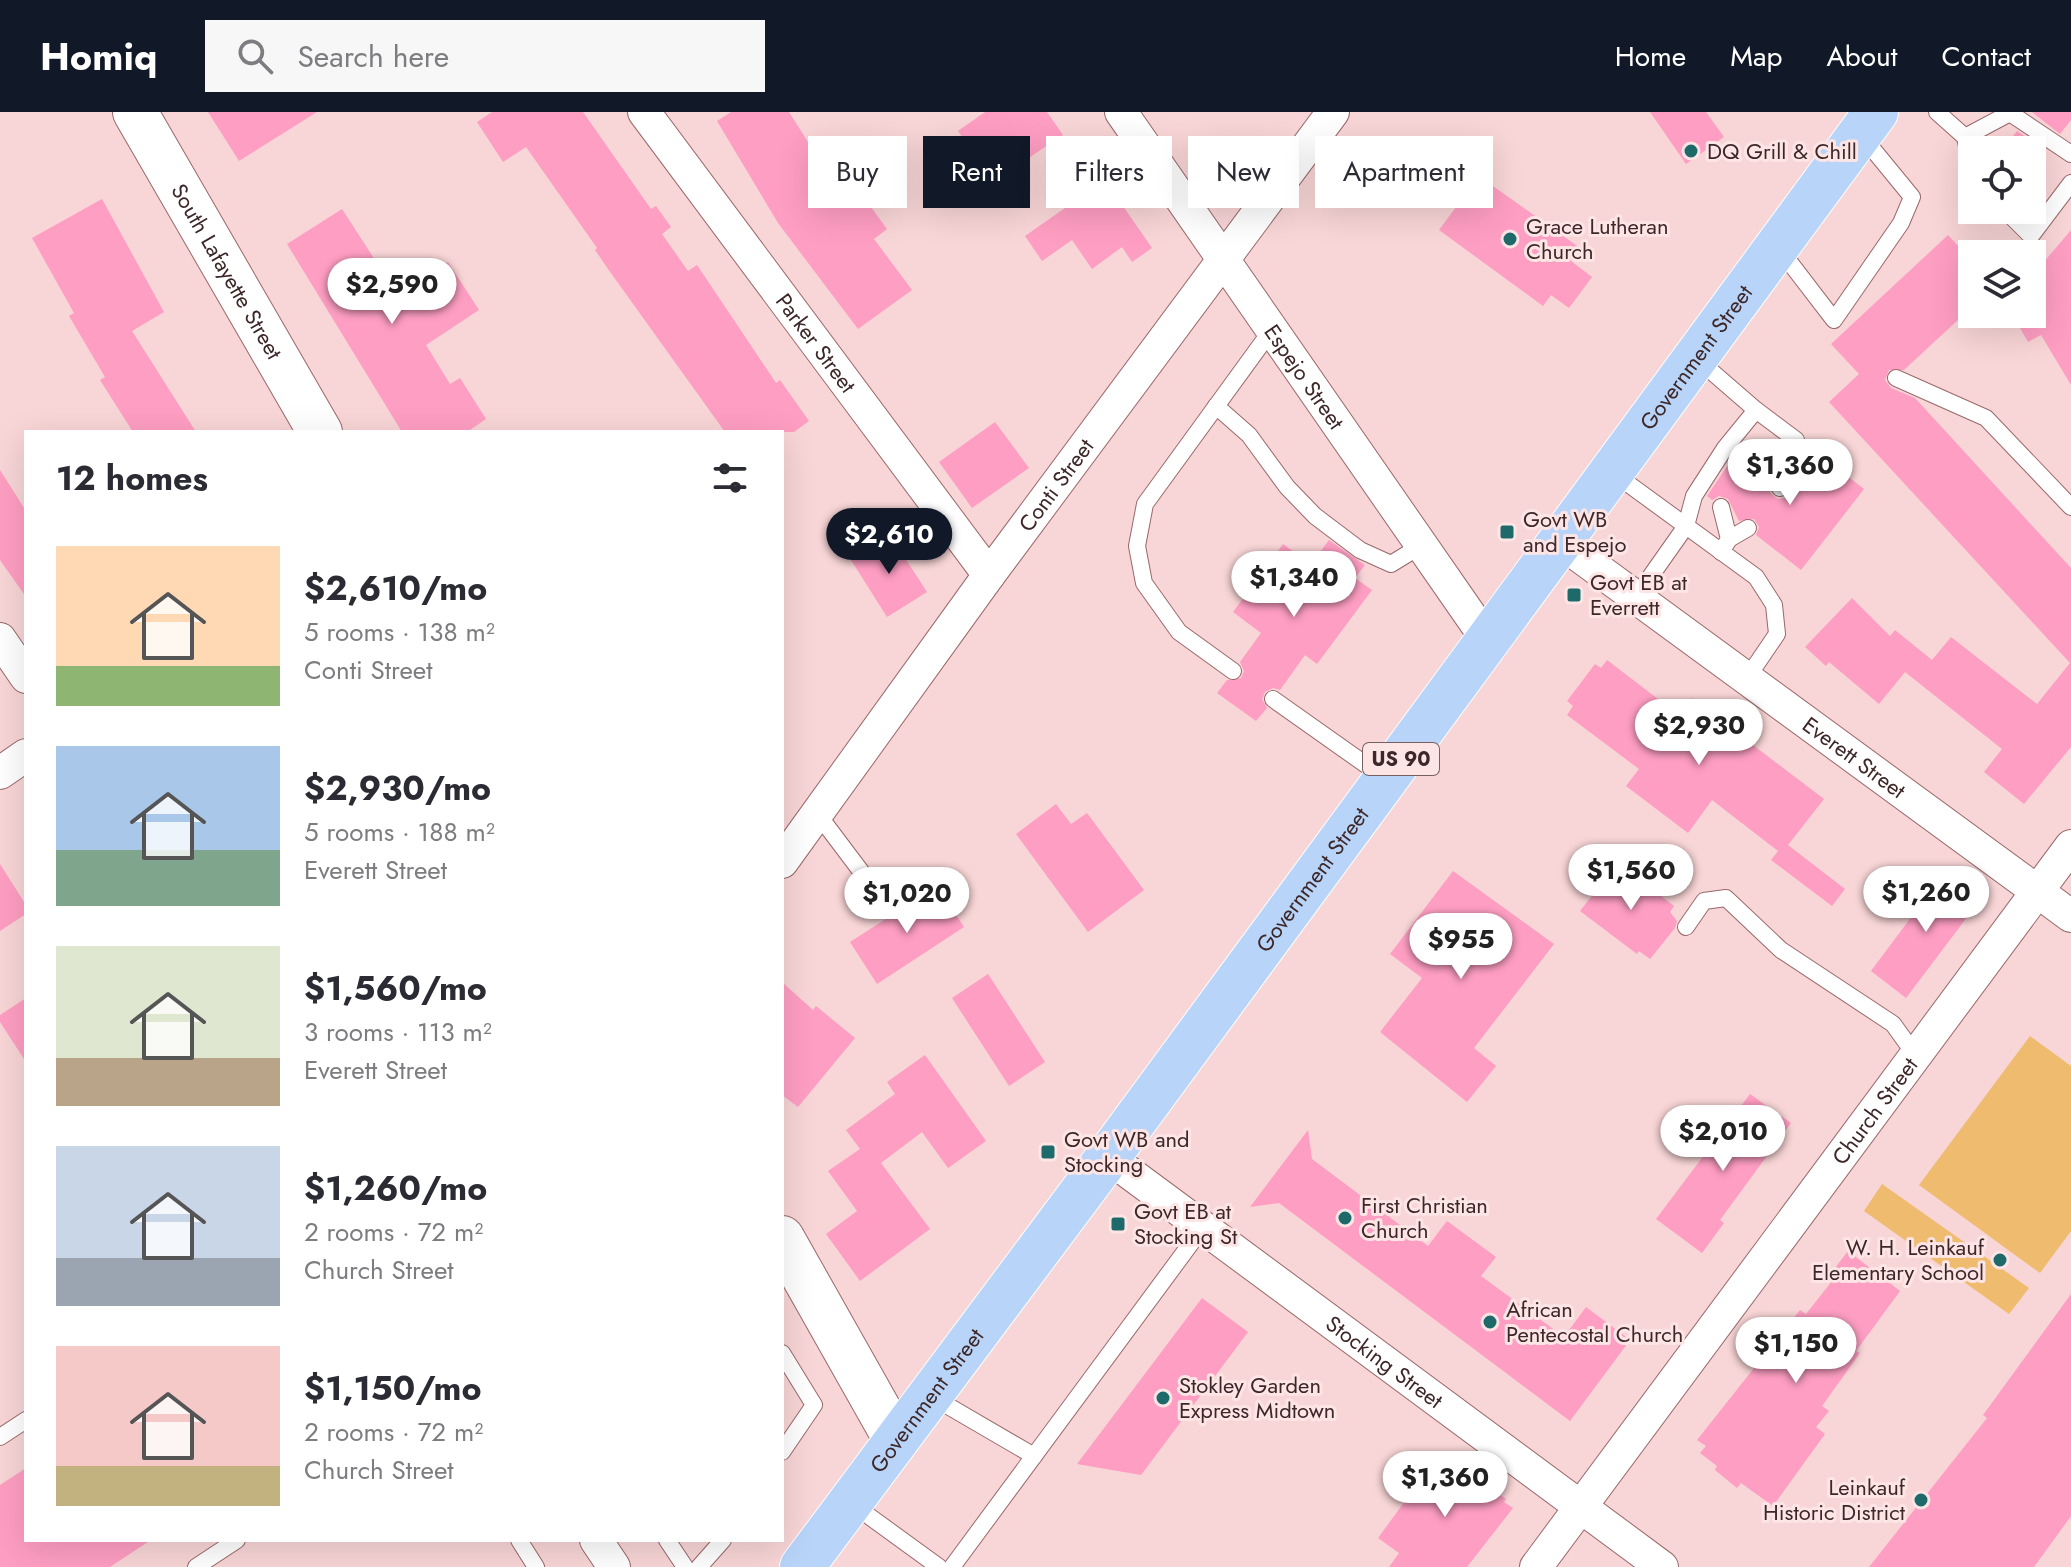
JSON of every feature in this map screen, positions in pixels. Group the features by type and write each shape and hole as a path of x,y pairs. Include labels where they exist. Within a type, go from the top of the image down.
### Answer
{"main road":[{"name":"Government Street","path":"802,1567 1488,641 1868,119"}],"street":[{"name":"South Lafayette Street","path":"135,112 319,430"},
{"name":"Parker Street","path":"644,112 989,575"},
{"name":"Espejo Street","path":"1121,112 1224,256 1488,641"},
{"name":"Conti Street","path":"784,859 989,575 1333,112"},
{"name":"Everett Street","path":"1559,541 2071,916"},
{"path":"0,639 24,674"},
{"path":"0,773 24,756"},
{"name":"Church Street","path":"1536,1567 2071,846"},
{"name":"Stocking Street","path":"1108,1157 1662,1567"},
{"path":"784,1242 896,1440"},
{"path":"597,1542 614,1567"}],"lane":[{"path":"1937,112 1964,136"},
{"path":"1967,136 2010,113 2044,136"},
{"path":"1777,246 1840,325 1901,223 1912,197 1868,119"},
{"path":"2046,137 2071,154"},
{"path":"2046,216 2071,183"},
{"path":"2019,224 2031,236 2040,224"},
{"path":"1233,671 1179,632 1144,583 1137,546 1145,504 1273,328"},
{"path":"1695,357 1796,440 1784,456 1780,488"},
{"path":"1896,378 1986,418 2071,507"},
{"path":"1216,406 1249,435 1287,487 1315,516 1360,550 1391,564 1422,545"},
{"path":"1636,597 1686,526 1694,496 1725,448 1756,410"},
{"path":"1751,465 1784,456"},
{"path":"1611,471 1686,526 1725,545 1756,577 1774,605 1777,634 1747,678"},
{"path":"1721,507 1725,545"},
{"path":"1725,545 1748,528"},
{"path":"1273,699 1386,779"},
{"path":"817,813 881,898"},
{"path":"1686,927 1704,901 1726,898 1781,950 1893,1024 1916,1056"},
{"path":"952,1567 1203,1227"},
{"path":"784,1356 814,1405 784,1449"},
{"path":"929,1396 1034,1456"},
{"path":"0,1437 24,1421"},
{"path":"850,1502 939,1567"},
{"path":"196,1567 234,1542"},
{"path":"520,1542 536,1567"},
{"path":"668,1542 685,1567"},
{"path":"699,1567 721,1542"}],"shaded area":[{"path":"2030,1036 2071,1066 2071,1231 2040,1273 1919,1185"},
{"path":"1882,1184 2029,1288 2009,1314 1864,1211"}],"building":[{"path":"208,112 317,112 239,161"},
{"path":"492,112 583,112 651,209 656,206 671,227 662,234 688,271 697,265 776,383 780,380 809,421 794,432 724,430 608,269 595,250 597,248 526,147 503,162 477,122"},
{"path":"731,112 789,112 808,142 808,208 872,208 887,229 874,239 912,290 858,329 778,223 717,121"},
{"path":"985,112 1047,112 1063,135 1046,136 1046,146 1030,157 1030,136 961,136 958,131"},
{"name":"DQ Grill & Chill","path":"1650,112 1706,112 1724,137 1686,164"},
{"path":"2032,112 2071,112 2071,120 2060,134"},
{"name":"Grace Lutheran Church","path":"1493,186 1580,248 1571,261 1592,277 1569,308 1551,295 1543,306 1439,230 1455,208 1493,208"},
{"path":"102,199 164,312 132,331 195,430 132,430 100,380 105,377 69,316 74,313 32,238"},
{"path":"1065,208 1124,208 1152,248 1132,262 1122,247 1092,269 1072,240 1042,261 1025,236"},
{"path":"342,209 397,294 448,262 479,310 426,345 450,384 460,378 486,419 470,430 401,430 287,244"},
{"path":"2071,230 2071,385 2041,335 2028,342 2020,328 2046,328 2046,259"},
{"path":"1948,235 1958,246 1958,320 1904,370 1889,370 1885,380 1891,388 1915,398 2071,568 2071,747 2024,804 1984,772 2002,749 1905,672 1879,704 1829,662 1826,666 1805,647 1852,598 1890,636 1895,630 1932,660 1951,637 2037,704 2070,663 1829,402 1859,374 1831,344"},
{"path":"995,422 1029,468 972,508 939,462"},
{"path":"1736,453 1743,458 1743,472 1749,476 1762,473 1770,480 1770,493 1778,499 1791,497 1823,457 1864,489 1801,570 1756,535 1759,527 1754,519 1739,521 1728,499 1719,496 1712,500 1707,496"},
{"path":"0,470 24,508 24,594 0,560"},
{"path":"890,535 927,592 887,617 851,560"},
{"path":"1329,540 1365,565 1355,578 1372,590 1317,664 1305,655 1280,690 1273,688 1265,692 1262,699 1267,708 1256,721 1217,693 1227,680 1241,678 1244,671 1240,662 1261,633 1233,612 1283,544 1311,564"},
{"path":"1607,660 1679,715 1691,698 1824,799 1788,845 1845,889 1832,906 1771,860 1778,851 1712,800 1688,833 1626,786 1639,769 1567,715 1573,706 1567,701 1595,664 1601,668"},
{"path":"1056,804 1071,824 1087,813 1144,890 1088,932 1016,834"},
{"path":"1618,863 1674,906 1670,912 1677,921 1675,928 1650,959 1639,951 1637,954 1580,911"},
{"path":"0,864 24,902 24,915 0,931"},
{"path":"1941,870 1980,900 1906,998 1871,971 1927,896 1923,893"},
{"path":"1453,871 1554,944 1474,1048 1496,1066 1467,1102 1380,1032 1422,978 1390,954"},
{"path":"937,886 964,927 877,984 850,942"},
{"path":"988,974 1045,1062 1009,1086 952,998"},
{"path":"784,984 813,1010 816,1006 855,1038 798,1107 784,1096"},
{"path":"24,999 24,1059 0,1022 0,1015"},
{"path":"925,1055 986,1141 948,1168 922,1132 881,1163 930,1229 860,1281 826,1234 857,1211 828,1171 860,1149 846,1130 895,1094 887,1082"},
{"path":"1750,1094 1791,1123 1720,1220 1724,1223 1702,1253 1656,1219"},
{"name":"African Pentecostal Church","path":"1308,1130 1312,1159 1428,1246 1447,1221 1496,1257 1481,1276 1564,1337 1586,1307 1630,1340 1570,1421 1279,1203 1250,1207"},
{"path":"1848,1251 1900,1291 1856,1351 1860,1353 1822,1406 1829,1411 1816,1427 1825,1434 1773,1506 1741,1483 1737,1488 1715,1470 1717,1466 1700,1453 1706,1446 1697,1440 1800,1310 1806,1314 1836,1276 1832,1272"},
{"path":"2071,1294 2071,1516 2034,1567 1869,1567 1987,1418 1983,1415"},
{"name":"Stokley Garden Express Midtown","path":"1202,1298 1248,1332 1141,1475 1077,1464"},
{"path":"1446,1455 1506,1499 1504,1502 1513,1508 1467,1567 1389,1567 1399,1553 1378,1538 1408,1497 1404,1493 1417,1475 1426,1481"},
{"path":"24,1469 24,1542 148,1542 110,1567 0,1567 0,1485"}],"place":[{"name":"DQ Grill & Chill","path":"1691,151"},
{"name":"Grace Lutheran Church","path":"1510,239"},
{"name":"Govt WB and Espejo","path":"1507,532"},
{"name":"Govt EB at Everrett","path":"1574,595"},
{"name":"Govt WB and Stocking","path":"1048,1152"},
{"name":"First Christian Church","path":"1345,1218"},
{"name":"Govt EB at Stocking St","path":"1118,1224"},
{"name":"W. H. Leinkauf Elementary School","path":"2000,1260"},
{"name":"African Pentecostal Church","path":"1490,1322"},
{"name":"Stokley Garden Express Midtown","path":"1163,1398"},
{"name":"Leinkauf Historic District","path":"1921,1500"}]}
